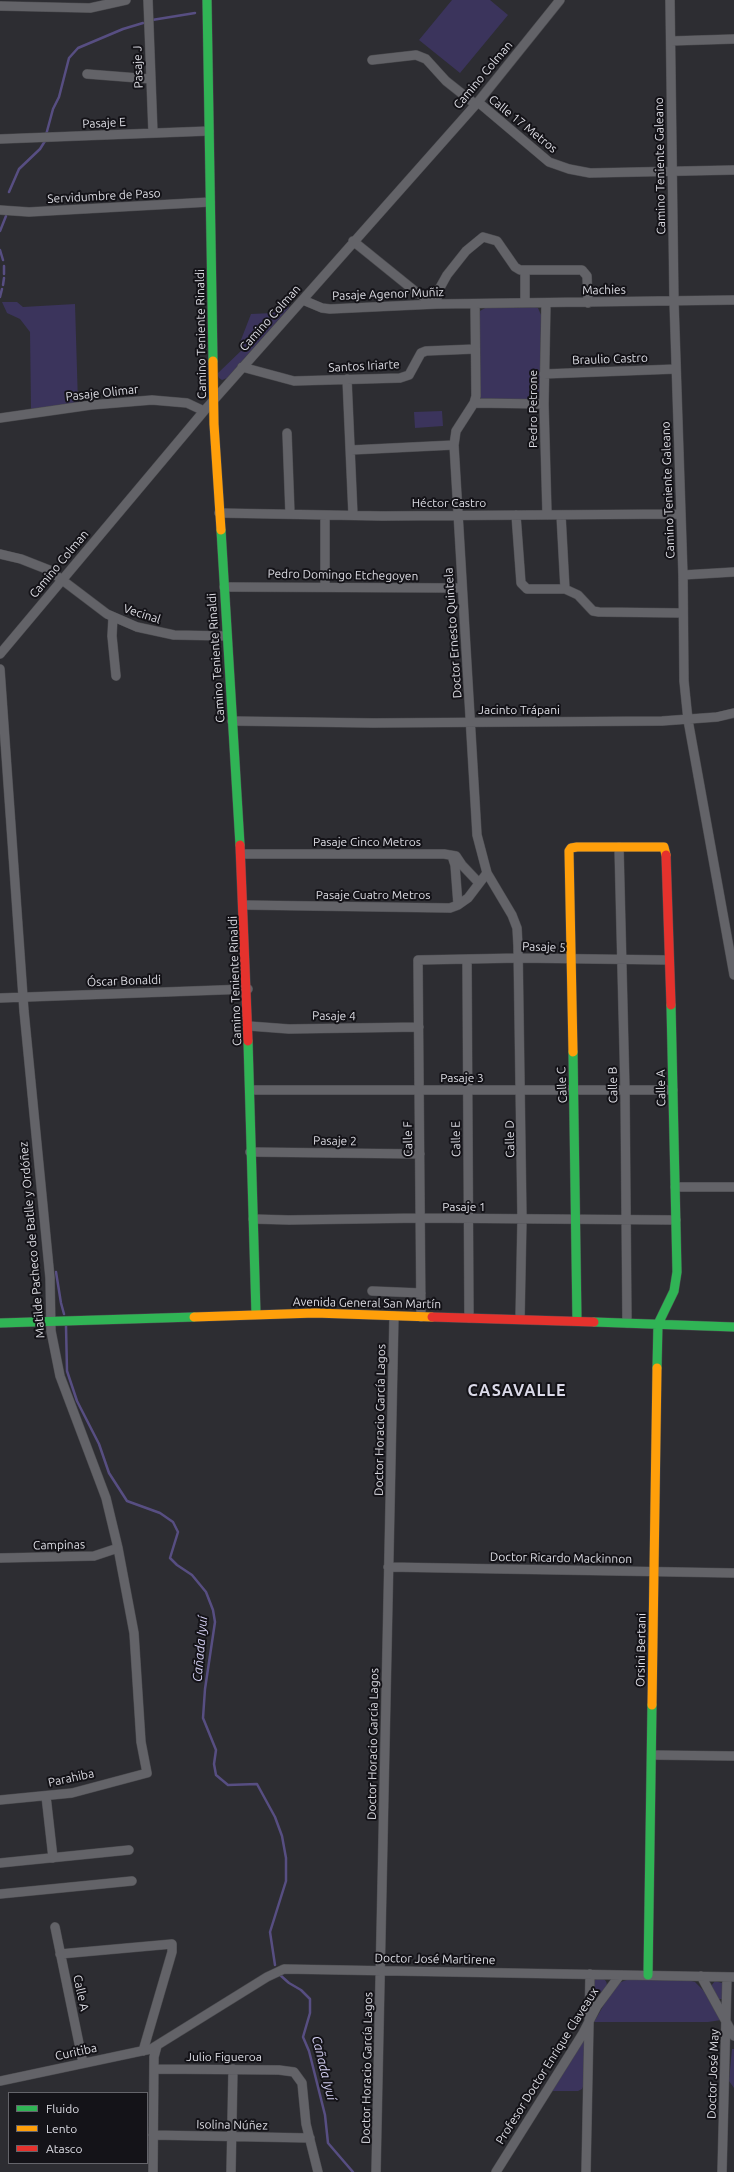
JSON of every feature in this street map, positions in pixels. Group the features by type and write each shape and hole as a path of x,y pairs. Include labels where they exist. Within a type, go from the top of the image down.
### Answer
{"street":[{"path":"0,6 90,8 126,0"},
{"name":"Pasaje J","path":"148,0 153,133"},
{"name":"Camino Teniente Rinaldi","path":"208,0 214,400 219,513 242,854 248,989 250,1152 256,1314"},
{"name":"Camino Colman","path":"0,654 61,579 242,367 303,300 353,241 476,103 560,0"},
{"name":"Camino Teniente Galeano","path":"670,0 674,301 680,514 684,575 682,613 684,681 688,720 734,975"},
{"path":"670,41 734,39"},
{"name":"Calle 17 Metros","path":"372,60 416,55 426,59 446,81 476,103 549,162 569,169 590,173 734,170"},
{"path":"87,74 151,79"},
{"name":"Pasaje E","path":"0,139 209,131"},
{"name":"Servidumbre de Paso","path":"0,210 29,212 210,202"},
{"path":"353,241 416,292 437,304 437,293 447,275 466,251 483,237 497,241 515,267 525,270 582,270 588,276 588,303"},
{"path":"525,270 525,303"},
{"name":"Pasaje Agenor Muñiz","path":"303,300 322,308 330,309 437,304 475,304"},
{"name":"Machies","path":"475,304 734,300"},
{"name":"Pedro Petrone","path":"546,303 544,404 547,514"},
{"name":"Doctor Ernesto Quintela","path":"475,304 476,391 474,403 458,426 454,445 477,835 487,873 512,915 517,928 519,958"},
{"name":"Santos Iriarte","path":"242,367 294,381 405,377 408,375 422,353 426,351 475,349"},
{"name":"Braulio Castro","path":"544,374 676,369"},
{"path":"347,379 353,515"},
{"name":"Pasaje Olimar","path":"0,418 91,405 152,400 187,403 204,411"},
{"path":"474,403 544,404"},
{"path":"287,432 290,514"},
{"path":"351,450 454,445"},
{"name":"Héctor Castro","path":"219,513 325,515 680,514"},
{"path":"325,515 325,587"},
{"path":"516,515 521,583 527,589 565,589 578,595 593,611 682,613"},
{"path":"561,515 565,589"},
{"name":"Vecinal","path":"0,554 38,565 61,579 107,614 137,627 174,636 227,636"},
{"path":"684,575 734,572"},
{"name":"Pedro Domingo Etchegoyen","path":"224,586 462,588"},
{"path":"114,617 112,636 116,676"},
{"name":"Matilde Pacheco de Batlle y Ordóñez","path":"0,669 23,997 50,1278 50,1321 60,1376 104,1492 118,1548 134,1634 141,1742 147,1773"},
{"name":"Jacinto Trápani","path":"232,721 470,722 688,720 717,717 734,713"},
{"name":"Calle A","path":"619,847 664,847 667,858 676,1220 675,1285 658,1324"},
{"name":"Calle C","path":"577,1321 574,1090 568,855 571,848 619,847"},
{"name":"Calle B","path":"619,847 625,1090 627,1323"},
{"name":"Pasaje Cinco Metros","path":"242,854 452,855"},
{"path":"452,855 456,856 462,865 480,883"},
{"path":"452,855 455,865 458,905"},
{"path":"458,905 468,898 487,873"},
{"name":"Pasaje Cuatro Metros","path":"244,905 450,908 458,905"},
{"name":"Pasaje 5","path":"418,960 519,958 570,960 669,960"},
{"name":"Calle D","path":"519,958 522,1219 520,1319"},
{"name":"Calle F","path":"418,960 422,1316"},
{"name":"Calle E","path":"467,960 467,1090 470,1218 469,1318"},
{"name":"Óscar Bonaldi","path":"0,998 248,989"},
{"name":"Pasaje 4","path":"249,1026 289,1029 419,1027"},
{"name":"Pasaje 3","path":"250,1090 673,1090"},
{"name":"Pasaje 2","path":"250,1152 420,1154"},
{"path":"675,1187 734,1187"},
{"name":"Pasaje 1","path":"253,1219 342,1220 470,1218 626,1221 676,1220"},
{"path":"372,1291 422,1293"},
{"name":"Avenida General San Martín","path":"0,1323 256,1314 422,1316 734,1327"},
{"name":"Doctor Horacio García Lagos","path":"376,2172 394,1316"},
{"name":"Orsini Bertani","path":"648,1975 658,1324"},
{"name":"Campinas","path":"0,1558 94,1556 118,1548"},
{"name":"Doctor Ricardo Mackinnon","path":"388,1567 734,1573"},
{"path":"652,1755 734,1756"},
{"name":"Parahiba","path":"0,1800 72,1793 147,1773"},
{"path":"46,1796 53,1858"},
{"path":"0,1863 129,1850"},
{"path":"0,1894 132,1881"},
{"name":"Calle A","path":"55,1928 83,2063"},
{"path":"60,1954 172,1944 172,1952 143,2051"},
{"name":"Doctor José Martirene","path":"157,2046 268,1977 284,1969 730,1977"},
{"path":"586,2172 590,1974"},
{"name":"Profesor Doctor Enrique Claveaux","path":"496,2172 611,1985 620,1975"},
{"path":"701,1976 734,2036"},
{"name":"Doctor José May","path":"722,2172 724,2092 730,1977"},
{"path":"153,2172 154,2069 157,2046"},
{"name":"Curitiba","path":"0,2081 143,2051 157,2046"},
{"name":"Julio Figueroa","path":"154,2069 233,2069 294,2072 302,2082 310,2138"},
{"path":"231,2172 233,2069"},
{"path":"724,2092 734,2092"},
{"name":"Isolina Núñez","path":"153,2135 310,2138"},
{"path":"310,2138 318,2172"}],"shaded area":[{"path":"452,0 490,0 508,15 460,73 419,40"},
{"path":"2,302 17,302 23,307 75,304 78,403 31,409 30,332 20,319 7,313"},
{"path":"288,306 289,308 227,378 222,380 219,378 217,374 245,347 239,345 251,314 273,313"},
{"path":"485,308 538,308 541,315 540,398 537,400 484,401 479,398 480,311"},
{"path":"442,411 443,426 415,428 414,412"},
{"path":"600,1978 605,1980 607,1985 605,1990 600,1992 595,1990 593,1985 595,1980"},
{"path":"629,1979 688,1980 695,1982 704,1991 721,2020 708,2022 594,2022 613,1989 621,1982"},
{"path":"715,1981 722,1983 722,1999 717,1999 711,1986"},
{"path":"583,2039 585,2039 584,2084 582,2089 578,2091 553,2091 552,2090"},
{"path":"732,2049 734,2049 734,2088 729,2081"}],"waterway":[{"path":"152,20 195,13"},
{"path":"46,135 53,109 59,97 69,58 78,48 123,29 143,23"},
{"path":"9,192 19,169 40,149 45,141"},
{"path":"0,231 6,216"},
{"path":"0,250 3,260"},
{"path":"4,266 4,274"},
{"path":"3,285 4,278"},
{"path":"0,297 2,289"},
{"name":"Cañada Iyuí","path":"56,1272 64,1314"},
{"name":"Cañada Iyuí","path":"66,1326 67,1371 77,1401 99,1444 109,1473 127,1501 160,1513 173,1522 178,1532 170,1558 177,1565 192,1575 206,1592 213,1610 215,1622 205,1689 203,1718 216,1750 214,1764 216,1775 228,1785 257,1784 275,1817 282,1836 286,1858 286,1881 270,1932 275,1965"},
{"name":"Cañada Iyuí","path":"280,1975 289,1983 301,1990 310,1999 310,2013 303,2037 309,2051 325,2115 328,2143 353,2172"}],"traffic: fast":[{"path":"207,0 213,361"},
{"path":"221,530 240,845"},
{"path":"657,1368 658,1324 674,1291 677,1272 671,1005"},
{"path":"248,1041 256,1314"},
{"path":"573,1052 577,1321"},
{"path":"0,1323 194,1317"},
{"path":"594,1322 734,1327"},
{"path":"648,1975 652,1705"}],"traffic: slow":[{"path":"213,361 214,424 221,530"},
{"path":"573,1052 569,851 571,848 577,847 664,847 666,855"},
{"path":"194,1317 315,1313 432,1317"},
{"path":"652,1705 657,1368"}],"traffic: jam":[{"path":"240,845 248,1041"},
{"path":"666,855 671,1005"},
{"path":"432,1317 594,1322"}],"district":[{"name":"CASAVALLE","path":"517,1391"}]}
